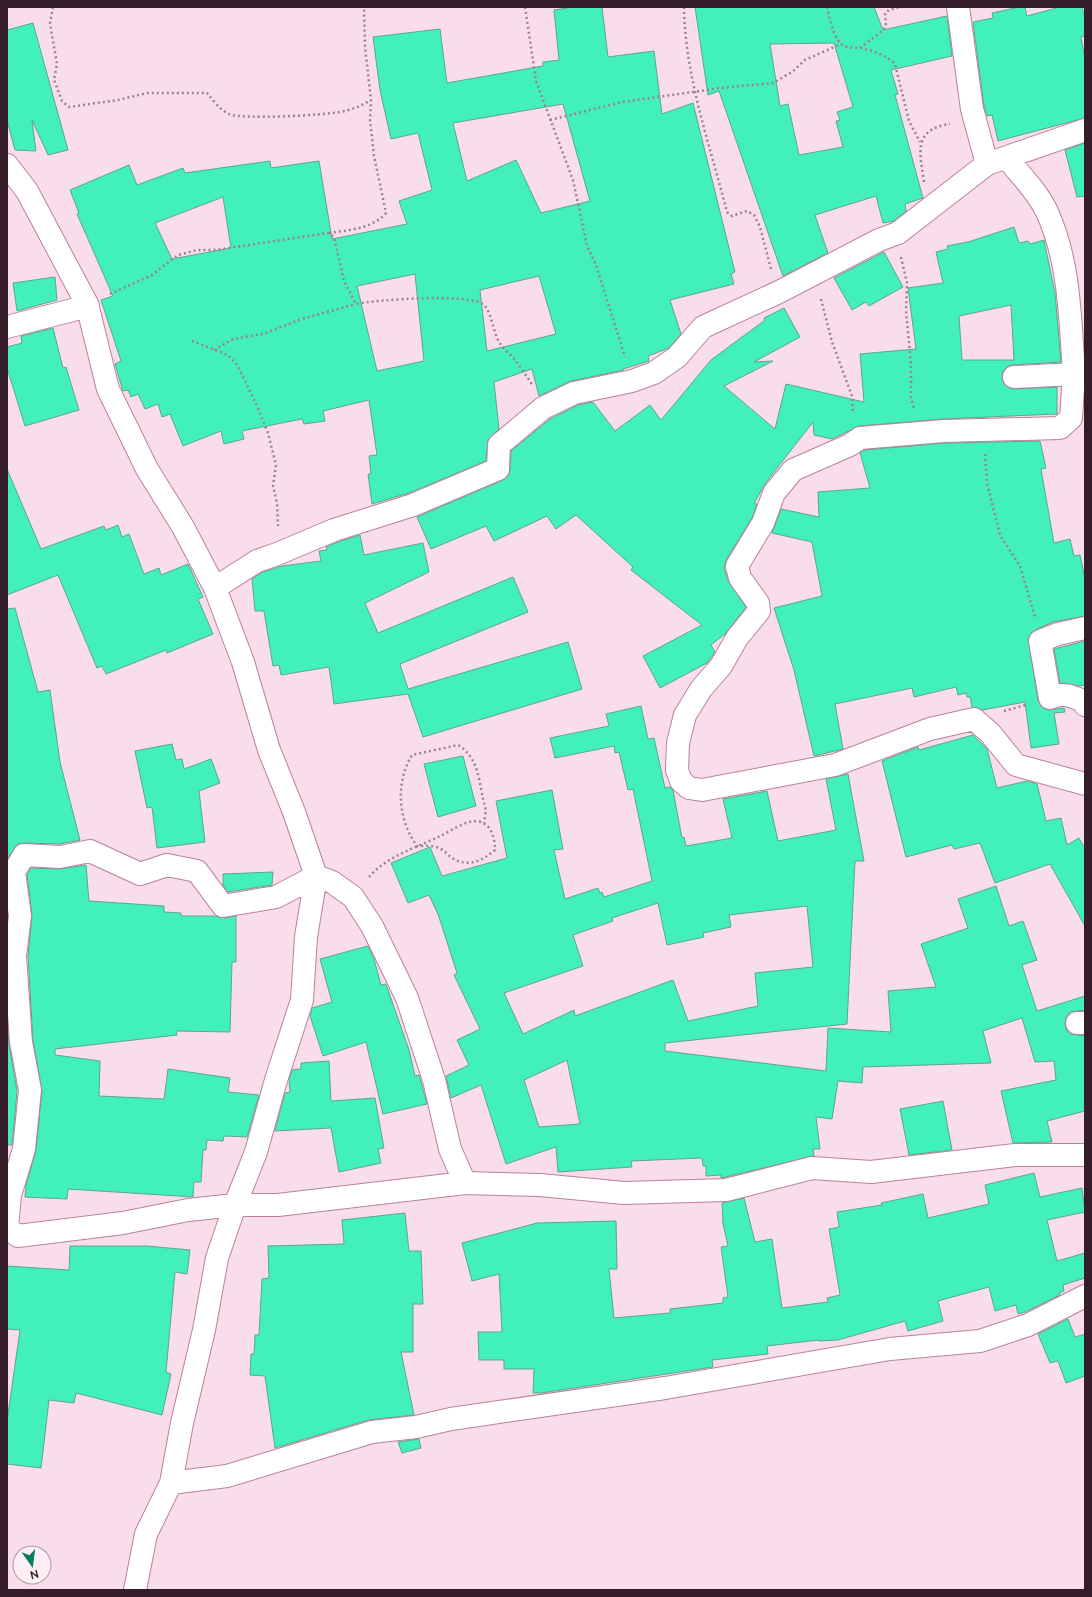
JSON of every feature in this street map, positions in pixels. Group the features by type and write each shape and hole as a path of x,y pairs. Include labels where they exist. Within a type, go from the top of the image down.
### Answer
{"street":[{"path":"958,7 972,109 977,127 997,161 1047,211 1061,253 1068,285 1074,374 1071,418 1060,428 915,433 860,438 850,445 793,470 774,493 763,523 737,566 740,578 758,603 759,611 737,638 721,666 701,689 685,715 678,743 678,770 681,781 689,788 702,790 835,765 930,729 974,719 990,733 1016,765 1085,784"},
{"path":"215,588 257,560 277,554 334,530 413,505 498,469 499,445 543,408 574,393 632,381 654,373 677,357 702,327 816,274 879,240 898,233 997,161 1085,130"},
{"path":"7,165 27,191 87,305 108,389 147,469 183,527 215,588 243,662 269,750 294,812 316,876 306,937 302,1000 276,1080 256,1152 235,1205 218,1258 204,1330 182,1423 171,1483 146,1534 135,1590"},
{"path":"7,327 87,305"},
{"path":"1014,377 1074,374"},
{"path":"1085,628 1058,634 1040,641 1050,698 1058,695 1069,695 1083,701 1085,705"},
{"path":"465,1183 450,1149 434,1080 407,998 372,926 353,897 332,882 316,876 276,897 223,906 197,870 167,865 140,874 90,851 60,856 24,855 14,872 20,916 15,956 21,1042 30,1090 24,1149 10,1195 7,1228 18,1236 123,1223 188,1210 235,1205 278,1205 465,1183 540,1185 624,1193 726,1190 812,1168 871,1172 1015,1155 1085,1155"},
{"path":"171,1483 227,1476 372,1432 416,1426 451,1418 666,1388 890,1350 980,1341 1028,1325 1085,1296"}],"path":[{"path":"53,7 50,23 57,64 54,80 62,101 69,107 118,100 147,93 207,93 230,115 257,117 339,112 361,106 371,100"},
{"path":"87,305 152,275 178,255 197,250 216,250 328,233 357,228 379,221 386,213 374,156 370,120 371,100 365,47 364,7"},
{"path":"525,7 536,81 573,180 587,246 596,265 632,381"},
{"path":"684,7 696,91 708,146 727,212 732,216 747,211 754,215 760,228 779,292"},
{"path":"827,7 841,44 847,47 860,48 888,58 895,64 909,121 920,142 919,155 929,209"},
{"path":"860,48 886,26 885,13 889,10 900,7"},
{"path":"550,120 622,102 665,97 696,91 773,83 792,72 805,60 841,44"},
{"path":"920,142 933,128 963,123 977,127"},
{"path":"328,233 334,237 344,281 356,304"},
{"path":"898,233 902,263 907,283 906,311 911,364 911,397 915,415 915,433"},
{"path":"816,274 832,342 852,396 853,418 850,445"},
{"path":"214,350 233,339 263,334 302,319 369,301 443,298 480,302 485,306 498,342 514,359 529,380 539,396 543,408"},
{"path":"192,341 228,355 238,366 268,433 276,465 273,486 277,503 279,537 277,554"},
{"path":"984,430 987,483 1000,535 1020,566 1028,589 1040,641"},
{"path":"974,719 980,716 1042,702 1050,698"},
{"path":"353,897 374,872 404,851 417,846 465,824 475,821 484,823 492,832 495,841 495,850 485,858 474,863 464,863 453,859 440,848 417,846 409,836 402,813 400,789 405,767 412,756 458,745 467,750 475,762 484,804 484,823"}],"building":[{"path":"574,7 602,7 608,57 654,51 662,114 693,103 735,272 731,274 734,284 670,300 681,334 669,348 648,356 649,361 623,369 624,370 571,381 539,396 532,369 494,382 499,429 488,440 486,461 409,493 372,504 368,474 371,474 369,456 377,455 369,400 323,411 325,421 304,424 302,419 242,431 244,439 224,444 221,431 183,446 170,414 162,417 158,404 145,409 138,394 131,397 128,390 123,391 115,364 121,361 101,300 113,296 77,214 79,213 70,190 129,165 137,185 183,168 185,173 270,161 271,168 319,161 332,239 407,224 399,201 432,190 418,133 391,139 380,90 373,37 440,29 447,83 543,66 543,62 559,60 554,10","holes":["563,104 590,201 541,213 516,160 467,181 453,123","223,197 231,248 172,259 155,223","415,274 424,361 377,371 357,286","539,276 556,334 487,351 480,290"]},
{"path":"695,7 874,7 883,30 947,16 952,56 891,70 898,94 895,95 923,198 905,204 906,211 894,221 883,223 876,196 815,215 828,253 783,276 719,91 708,95","holes":["834,43 853,107 837,112 840,120 836,121 843,147 799,155 788,104 780,106 770,44"]},
{"path":"1025,7 1027,16 1060,7 1082,7 1085,18 1085,36 1081,37 1085,59 1085,118 998,141 992,115 987,116 984,106 973,22 993,18 992,13"},
{"path":"33,23 68,150 48,155 32,120 36,151 15,150 7,120 7,30"},
{"path":"1085,143 1085,196 1077,197 1065,150"},
{"path":"1014,227 1019,243 1028,241 1030,244 1044,240 1055,293 1061,362 1008,366 1003,371 1002,378 1004,384 1009,388 1014,389 1057,387 1057,414 943,419 859,426 832,439 814,435 813,422 764,485 754,504 757,504 752,518 726,560 724,568 728,581 746,607 726,633 711,645 715,652 707,663 660,688 643,656 702,625 631,570 633,567 576,515 556,529 547,516 494,541 486,526 431,549 417,517 503,480 508,476 510,470 511,451 550,419 578,405 593,402 615,431 650,405 661,420 711,360 765,320 764,318 784,308 800,337 754,362 773,361 724,386 775,429 786,384 864,402 860,354 916,349 908,288 943,283 936,252 948,249 947,246 968,242","holes":["1011,305 1014,360 962,360 959,316"]},
{"path":"884,252 903,287 869,306 866,302 852,310 834,278"},
{"path":"55,277 57,300 17,311 13,283"},
{"path":"53,328 63,368 66,367 79,410 25,426 7,368 7,347 22,343 21,336"},
{"path":"1040,441 1046,468 1041,469 1054,543 1070,539 1074,556 1080,555 1085,579 1085,616 1053,622 1035,630 1028,638 1038,700 1041,706 1048,710 1064,708 1065,712 1054,713 1059,744 1031,748 1025,702 983,710 972,707 970,697 967,697 966,693 958,695 956,687 914,697 912,688 835,704 843,749 814,756 794,670 774,608 822,596 812,542 772,533 781,509 819,517 818,492 870,488 860,453 864,450 945,443"},
{"path":"7,469 41,549 104,526 106,530 118,525 122,537 129,534 144,574 159,568 161,575 188,564 203,597 198,599 213,634 167,653 166,650 106,674 102,666 97,668 58,575 7,595"},
{"path":"360,535 364,555 423,543 429,572 365,603 378,633 513,577 528,612 400,664 408,689 568,642 582,689 423,737 408,694 334,704 329,667 281,675 279,665 273,666 264,611 255,611 252,579 263,572 282,566 321,561 319,551 327,550 326,547"},
{"path":"15,608 38,692 50,690 60,762 80,840 59,844 18,844 7,859 7,609"},
{"path":"1085,641 1085,685 1079,686 1060,683 1054,649"},
{"path":"641,706 648,739 654,738 665,788 670,787 673,790 682,838 684,837 686,846 732,838 723,799 767,791 778,841 836,830 826,779 848,774 864,861 855,861 847,1024 665,1043 665,1051 826,1071 828,1028 891,1032 888,991 936,987 921,944 968,928 958,899 996,886 1009,926 1023,921 1037,960 1022,965 1037,1011 1085,996 1085,1010 1070,1012 1066,1017 1065,1023 1066,1029 1070,1034 1085,1036 1085,1111 1047,1121 1052,1142 1013,1143 1001,1091 1056,1080 1054,1061 1035,1062 1022,1018 983,1031 991,1063 863,1067 862,1083 838,1081 832,1119 816,1117 820,1149 813,1149 814,1156 721,1178 721,1175 706,1176 706,1166 703,1166 702,1158 631,1161 632,1167 558,1172 556,1147 506,1164 481,1085 451,1098 446,1076 469,1065 457,1040 480,1029 454,975 457,973 438,914 429,895 408,903 391,863 430,847 442,876 507,858 496,801 552,790 563,849 554,850 565,899 598,888 604,897 652,881 633,789 628,790 619,752 615,753 614,746 555,758 550,738 609,726 606,714","holes":["658,903 667,945 704,937 703,933 731,927 729,915 807,906 813,967 755,973 758,1006 688,1021 673,980 575,1016 574,1010 523,1034 504,993 583,966 573,935 613,921 612,918","567,1060 580,1124 539,1127 524,1080"]},
{"path":"973,735 987,749 997,788 1027,781 1037,784 1046,821 1061,818 1067,845 1079,838 1085,849 1085,926 1050,864 995,883 980,843 954,849 952,845 906,857 882,761 918,747 919,750"},
{"path":"172,744 176,760 182,759 184,769 211,759 220,783 199,791 205,842 157,848 152,807 147,808 135,751"},
{"path":"463,756 476,806 438,817 424,764"},
{"path":"86,865 89,901 164,906 164,912 181,913 181,916 216,916 225,918 236,916 236,962 232,962 230,1032 176,1031 177,1035 55,1049 55,1055 100,1061 99,1096 164,1099 168,1069 230,1078 228,1092 259,1095 247,1137 224,1136 223,1141 207,1140 206,1150 203,1150 201,1182 194,1182 193,1197 68,1189 67,1199 25,1197 26,1186 36,1150 42,1091 33,1040 28,956 32,915 27,875 31,868 60,869"},
{"path":"273,872 272,885 228,892 223,885 223,874"},
{"path":"368,946 374,959 381,985 386,984 409,1050 415,1076 419,1075 427,1104 383,1114 366,1042 323,1056 310,1016 312,1008 332,1002 320,959"},
{"path":"7,1021 9,1044 17,1091 12,1145 7,1145"},
{"path":"329,1061 331,1101 375,1098 384,1148 378,1149 381,1163 339,1172 331,1128 275,1131 285,1093 290,1092 289,1079 292,1070 301,1069 301,1063"},
{"path":"943,1101 952,1150 909,1155 900,1109"},
{"path":"1034,1173 1040,1197 1082,1188 1085,1212 1047,1220 1057,1261 1085,1253 1085,1278 1063,1285 1064,1291 1059,1293 1060,1295 1025,1312 1018,1314 1016,1305 995,1311 989,1287 938,1301 943,1321 908,1331 905,1321 838,1340 819,1340 767,1346 768,1354 712,1360 713,1367 541,1393 533,1393 534,1369 504,1369 504,1360 479,1360 478,1332 502,1332 499,1274 472,1281 462,1243 537,1223 616,1221 617,1269 609,1269 614,1318 670,1313 670,1309 723,1303 723,1298 728,1297 721,1247 728,1246 723,1224 722,1203 744,1198 755,1242 772,1239 782,1308 828,1302 827,1298 840,1295 829,1229 839,1227 837,1212 882,1205 881,1203 923,1194 928,1218 989,1204 985,1185"},
{"path":"405,1213 409,1251 421,1251 423,1304 413,1304 413,1352 401,1352 414,1415 368,1420 275,1448 265,1376 250,1375 251,1354 254,1354 255,1335 259,1335 262,1279 269,1278 268,1246 344,1244 342,1220"},
{"path":"70,1246 147,1246 190,1250 187,1274 175,1272 166,1372 171,1374 162,1415 76,1393 74,1403 49,1400 41,1468 7,1464 7,1421 20,1330 7,1329 7,1266 69,1270"},
{"path":"1068,1319 1075,1337 1085,1334 1085,1376 1066,1383 1058,1361 1050,1363 1038,1334"},
{"path":"419,1439 421,1448 402,1453 398,1442"}]}
